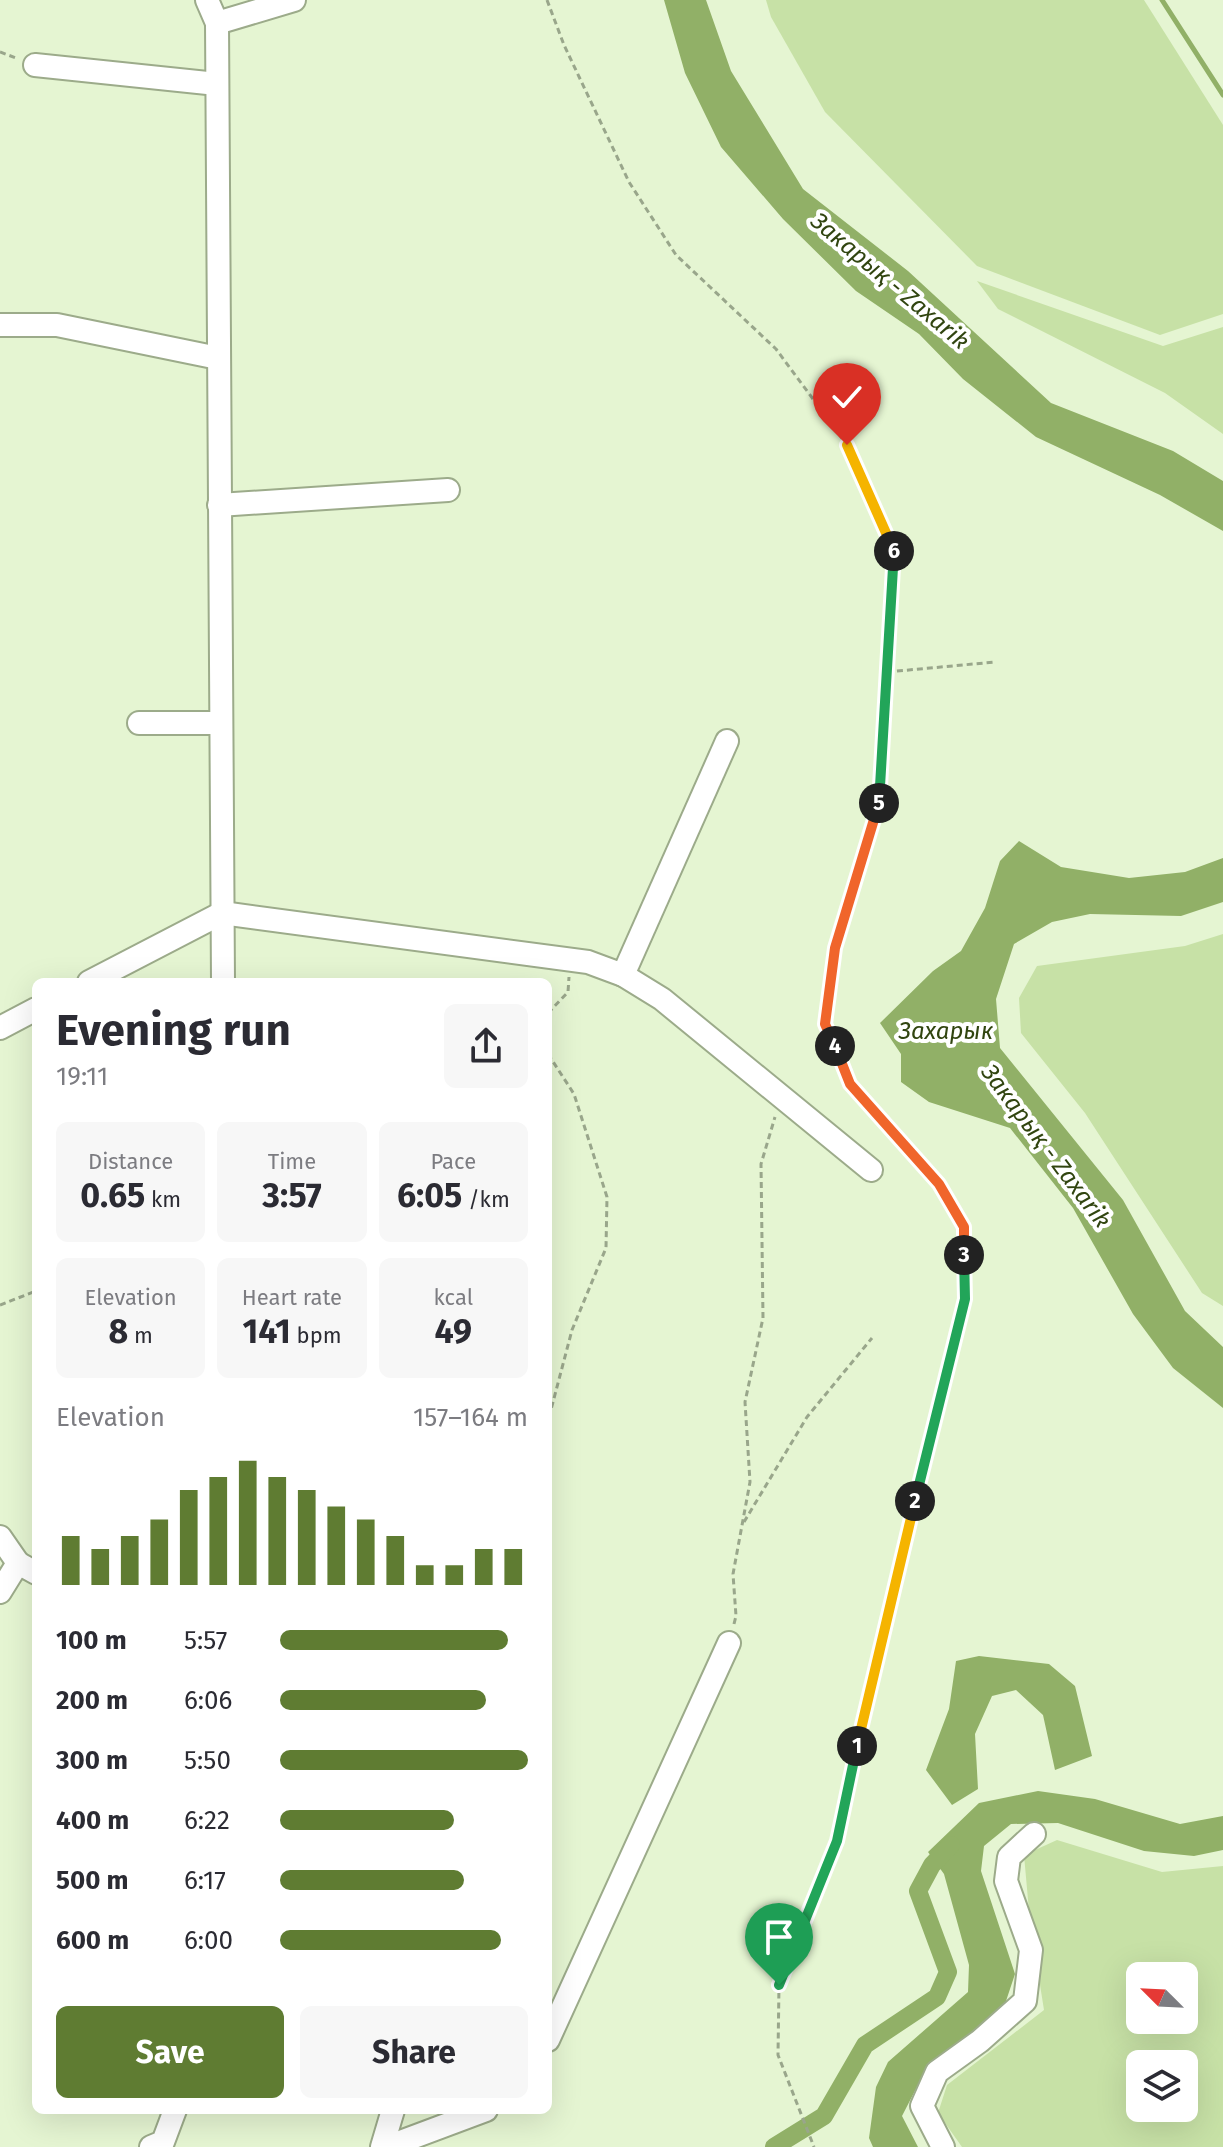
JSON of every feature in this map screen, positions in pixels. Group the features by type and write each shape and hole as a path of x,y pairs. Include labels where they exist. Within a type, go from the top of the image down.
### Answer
{"street":[{"path":"207,0 217,23 223,978"},
{"path":"217,23 294,0"},
{"path":"35,65 217,84"},
{"path":"0,325 57,325 218,358"},
{"path":"219,505 448,490"},
{"path":"139,723 220,723"},
{"path":"623,975 727,741"},
{"path":"97,978 222,913 588,962 623,975 662,999 871,1170"},
{"path":"0,1028 32,1011"},
{"path":"0,1537 27,1568 0,1592"},
{"path":"552,2031 729,1643"},
{"path":"943,2147 922,2106 937,2072 980,2041 1025,2001 1031,1950 1006,1881 1009,1857 1034,1834"},
{"path":"161,2145 173,2114"},
{"path":"385,2147 392,2114"},
{"path":"385,2147 475,2114"}],"path":[{"path":"547,0 564,45 629,182 676,255 776,349 847,445 894,552 878,808 835,948 825,1024 850,1084 939,1184 964,1227 965,1299 873,1673 837,1841 779,1985 778,2055 814,2147"},
{"path":"887,672 995,662"},
{"path":"552,1009 568,992 571,960"},
{"path":"552,1060 574,1094 607,1197 606,1248 572,1330 552,1406"},
{"path":"729,1643 736,1616 733,1574 750,1482 745,1402 763,1318 761,1164 781,1097"},
{"path":"0,1305 32,1293"},
{"path":"742,1525 807,1417 872,1338"}],"shaded area":[{"path":"766,0 1144,0 1223,125 1223,314 1160,335 977,266 825,112 771,17"},
{"path":"977,281 1163,346 1223,327 1223,434 1165,393 998,309"},
{"path":"1223,934 1223,1306 1202,1293 1085,1113 1021,1033 1019,998 1037,966 1185,946"},
{"path":"1057,1840 1162,1872 1223,1866 1223,2147 962,2147 938,2113 947,2085 1044,2010 1030,1922 1024,1855"}],"water":[{"name":"Закарық - Zaxarik","path":"664,0 706,0 731,71 803,189 908,271 1051,403 1173,451 1223,481 1223,531 1160,495 1036,437 963,379 919,334 856,291 783,219 721,147 685,73"},
{"name":"Захарык","path":"1019,841 1061,867 1129,878 1185,872 1223,858 1223,902 1181,916 1090,914 1052,922 1014,944 996,999 1000,1048 1123,1200 1185,1311 1223,1347 1223,1408 1173,1368 1133,1314 1073,1208 1010,1128 929,1102 901,1082 901,1054 880,1023 933,971 961,951 985,908 1000,861"},
{"path":"979,1656 1049,1664 1075,1686 1092,1756 1055,1770 1043,1715 1016,1690 992,1696 975,1734 978,1789 952,1805 926,1770 949,1709 956,1661"},
{"path":"1038,1791 1095,1799 1180,1824 1223,1816 1223,1850 1194,1856 1144,1851 1058,1823 1011,1824 984,1846 981,1871 1015,1974 1003,2010 919,2083 902,2116 918,2147 873,2147 869,2138 876,2087 888,2062 968,1992 969,1965 944,1874 928,1852 979,1803"}],"waterway":[{"path":"1162,0 1223,95"},
{"path":"774,2147 824,2116 865,2045 937,1997 948,1972 918,1891 932,1865 951,1845"}],"route":[{"path":"779,1985 837,1841 873,1673 965,1299 964,1227 939,1184 850,1084 825,1024 835,948 878,808 894,552 847,445"}]}
